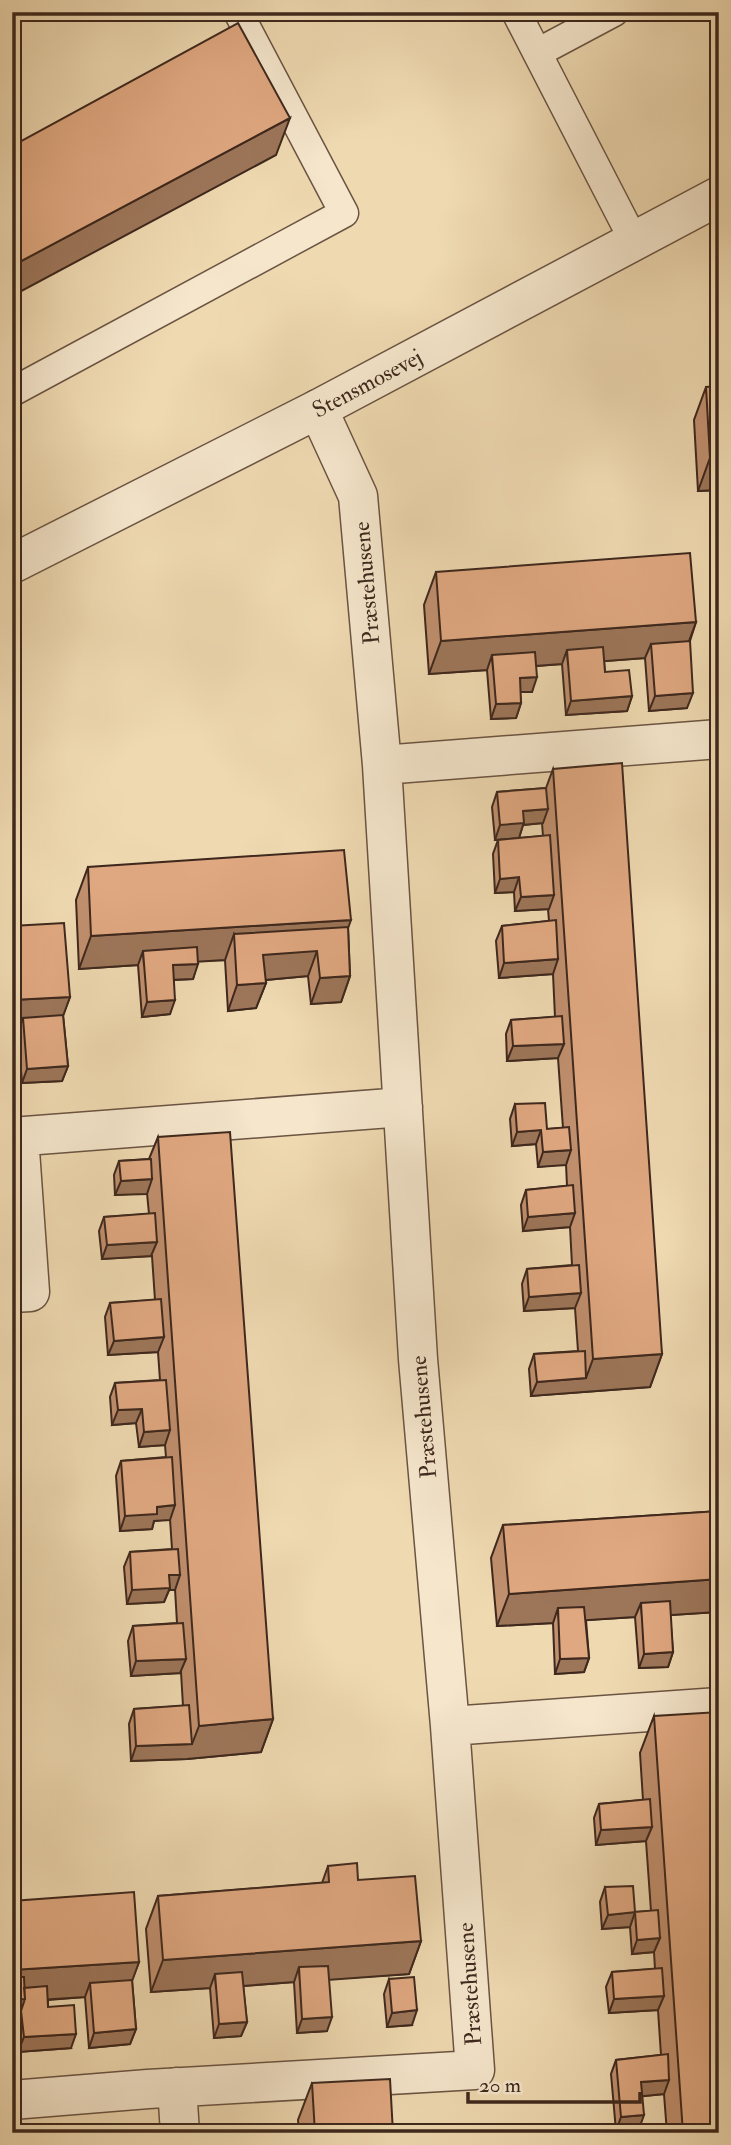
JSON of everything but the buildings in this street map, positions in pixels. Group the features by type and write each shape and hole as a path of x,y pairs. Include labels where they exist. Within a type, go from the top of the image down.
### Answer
{"street":[{"name":"Stensmosevej","path":"12,564 318,409 719,196"},
{"name":"Præstehusene","path":"12,2100 177,2087 475,2070 450,1726 418,1359 382,765 358,496 318,409"},
{"path":"382,765 719,739"},
{"path":"12,1293 30,1292 15,1136 403,1107"},
{"path":"450,1726 719,1707"},
{"path":"177,2087 180,2133"}],"lane":[{"path":"12,392 344,213 238,12"},
{"path":"516,12 634,241"},
{"path":"537,53 614,12"}]}
